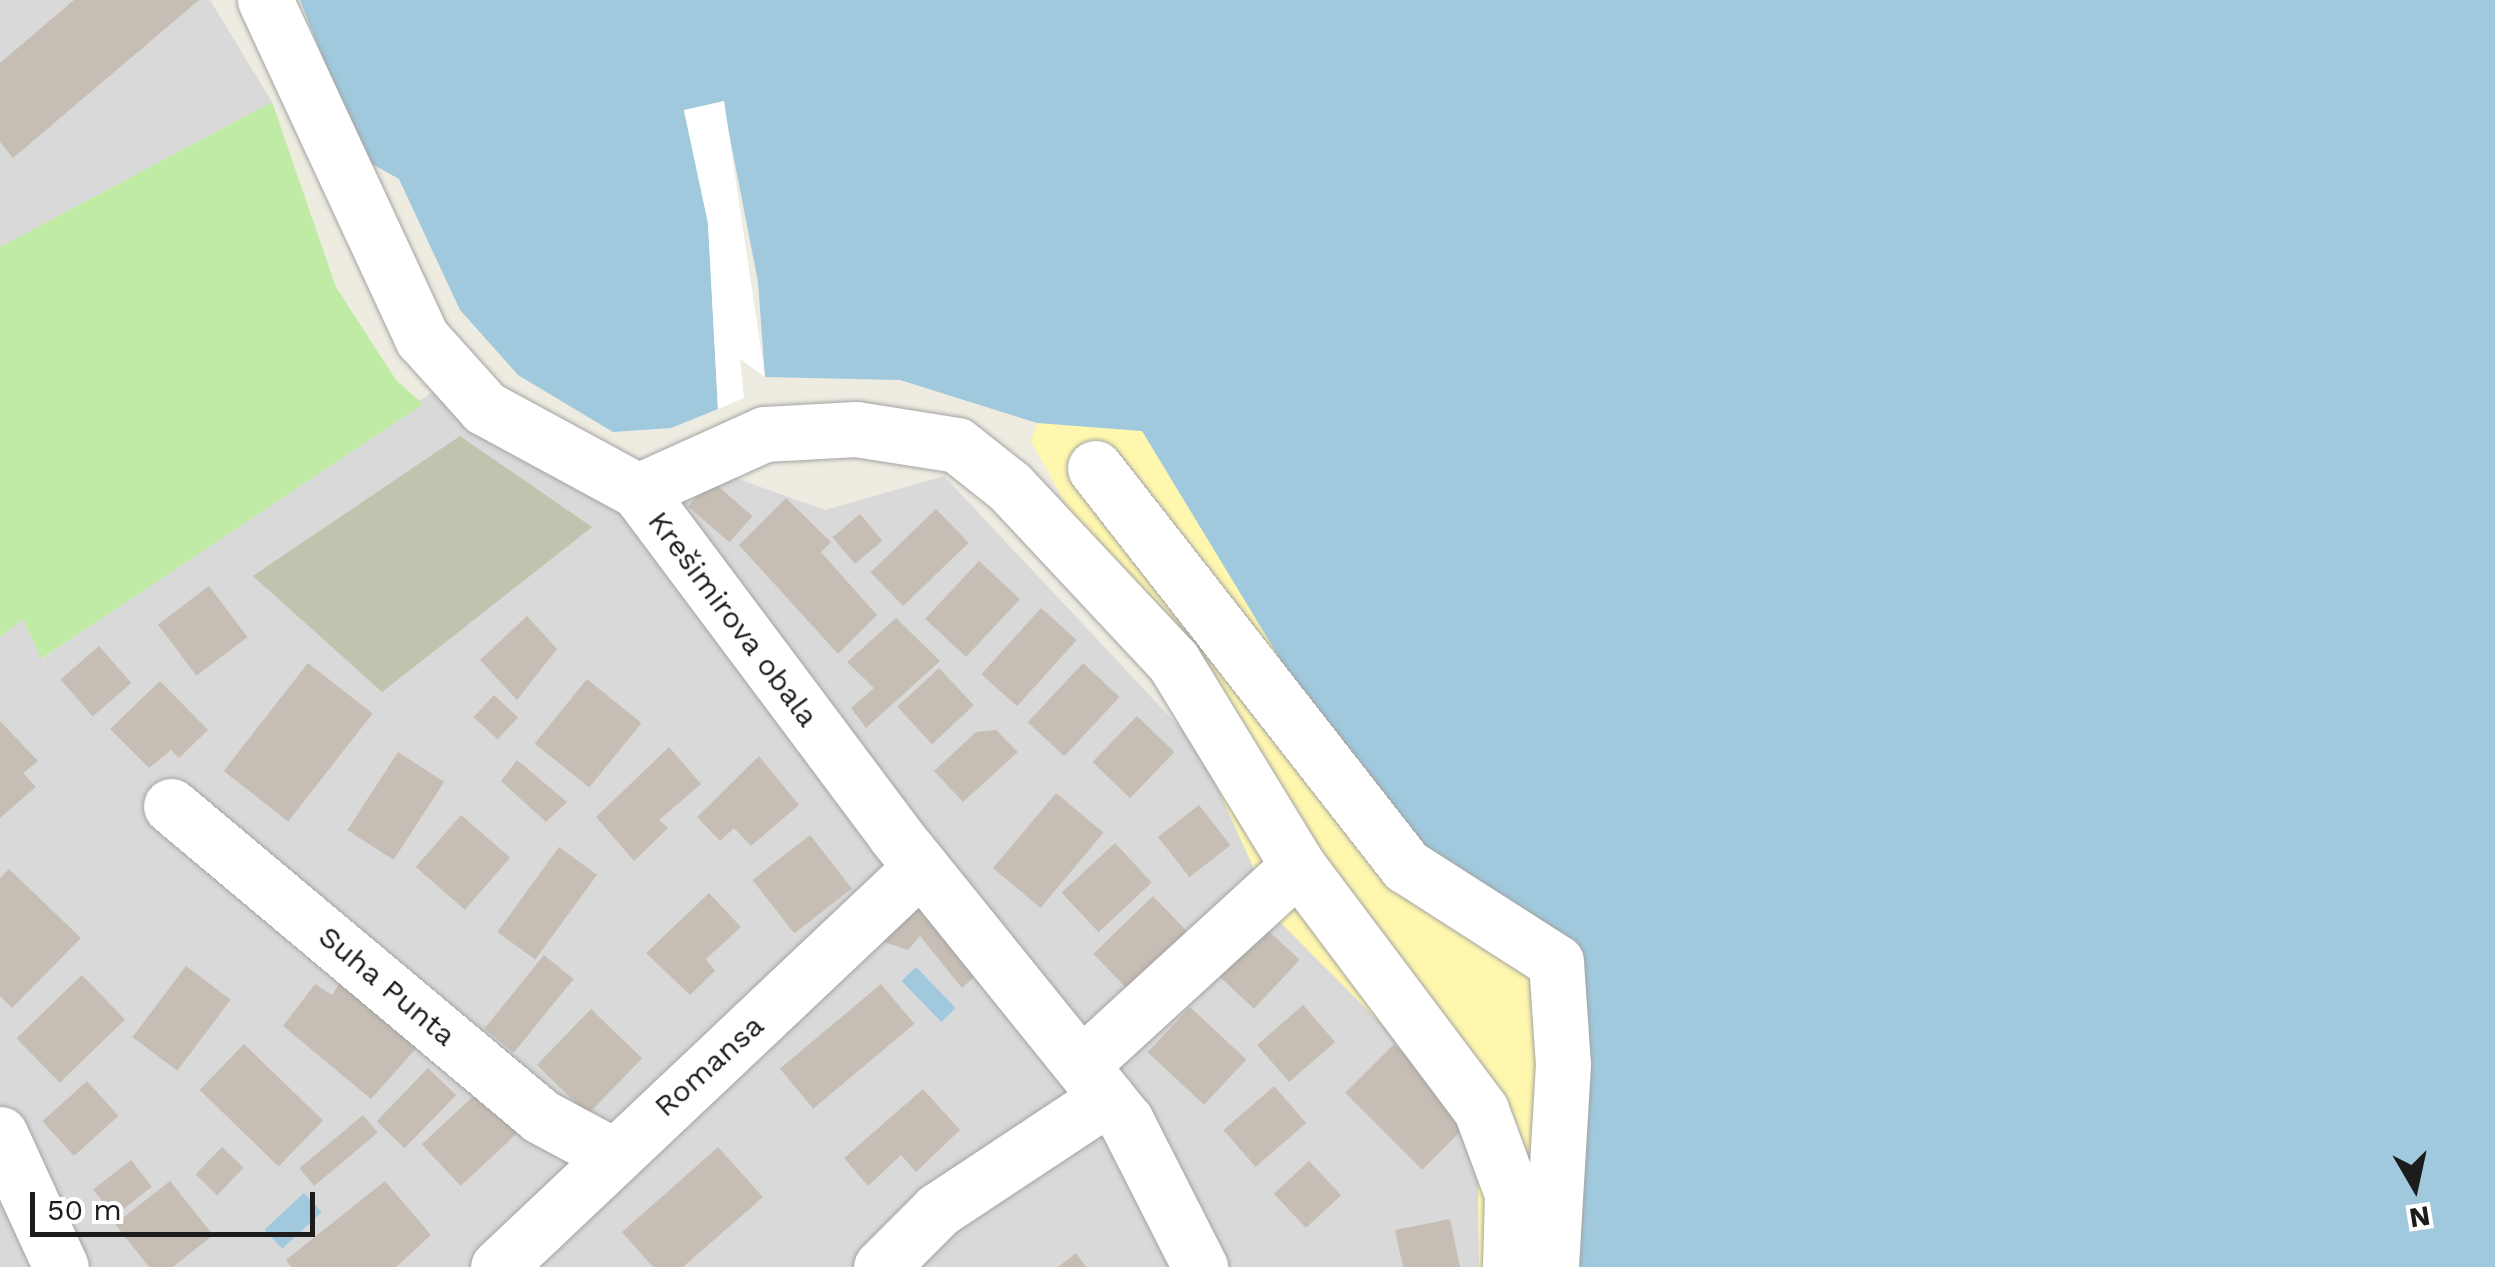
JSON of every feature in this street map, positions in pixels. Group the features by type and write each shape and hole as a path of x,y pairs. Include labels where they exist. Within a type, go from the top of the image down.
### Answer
{"street":[{"name":"Krešimirova obala","path":"265,0 422,338 485,408 638,491 921,868 1142,1147 1200,1267"},
{"path":"638,491 764,434 856,429 957,445 1010,487 1173,661 1298,866 1481,1110 1512,1194 1510,1267"},
{"path":"1095,468 1406,866 1556,962 1564,1064 1551,1267"},
{"name":"Suha Punta","path":"171,806 540,1116 611,1154"},
{"path":"881,1267 938,1210 1094,1082 1298,866"},
{"name":"Romansa","path":"498,1267 611,1154 921,868"},
{"path":"0,1134 61,1267"}],"shaded area":[{"path":"0,0 210,0 272,102 0,247"},
{"path":"453,378 588,470 691,462 825,510 944,476 1200,749 1477,1120 1479,1267 0,1267 0,637 23,618 42,659"},
{"path":"460,436 592,527 382,692 253,576"}],"green space":[{"path":"272,102 336,287 396,380 423,404 41,659 23,619 0,637 0,247"}],"sand":[{"path":"1037,423 1142,431 1308,705 1549,929 1577,1267 1479,1267 1477,1120 1276,918 1200,749 1031,441"}],"water":[{"path":"300,0 2495,0 2495,1267 1577,1267 1581,973 1424,857 1308,705 1142,431 1037,423 900,380 765,377 758,282 723,102 684,111 708,223 718,409 671,428 613,432 518,375 460,310 399,179 363,159"},
{"path":"916,967 956,1008 941,1022 902,981"},
{"path":"304,1193 322,1212 282,1249 265,1230"}],"pier":[{"path":"724,101 765,377 740,359 744,398 718,409 708,223 684,110"}],"building":[{"path":"74,0 199,0 13,158 0,142 0,63"},
{"path":"711,480 753,516 730,542 688,506"},
{"path":"786,498 831,542 821,552 877,615 838,654 739,545"},
{"path":"936,509 969,543 903,606 871,572"},
{"path":"860,514 882,541 855,564 832,537"},
{"path":"979,561 1020,599 966,657 925,619"},
{"path":"209,586 248,637 196,676 158,625"},
{"path":"1041,608 1077,640 1017,706 981,674"},
{"path":"527,616 557,649 517,700 480,660"},
{"path":"896,618 940,661 866,728 851,708 874,688 847,662"},
{"path":"99,646 131,683 93,716 61,679"},
{"path":"308,663 373,713 288,821 224,771"},
{"path":"1083,663 1120,697 1064,756 1028,722"},
{"path":"939,668 974,705 932,744 897,707"},
{"path":"587,679 641,723 589,788 535,744"},
{"path":"160,681 208,730 179,758 171,750 149,768 110,729"},
{"path":"494,695 518,718 498,739 474,717"},
{"path":"1137,716 1174,752 1130,798 1093,762"},
{"path":"0,721 38,761 23,773 36,787 0,818"},
{"path":"996,730 1018,752 963,802 934,771 976,732"},
{"path":"669,747 701,784 659,820 668,828 634,861 596,817"},
{"path":"398,752 444,782 393,860 347,830"},
{"path":"759,756 799,805 751,846 734,828 720,841 697,817"},
{"path":"517,760 567,802 546,822 501,781"},
{"path":"1056,793 1103,833 1041,908 993,868"},
{"path":"1199,805 1230,845 1189,877 1158,837"},
{"path":"461,815 510,858 465,910 416,867"},
{"path":"810,835 852,889 794,934 752,880"},
{"path":"1115,843 1152,882 1098,932 1062,893"},
{"path":"559,847 597,875 535,960 497,932"},
{"path":"9,869 81,938 12,1008 0,996 0,878"},
{"path":"709,893 741,927 706,959 715,971 690,995 646,953"},
{"path":"919,896 982,969 962,988 920,936 908,950 881,941"},
{"path":"1153,896 1187,931 1127,989 1093,954"},
{"path":"1258,921 1300,960 1254,1009 1212,970"},
{"path":"544,955 574,979 514,1053 484,1029"},
{"path":"186,966 231,1000 177,1071 132,1037"},
{"path":"82,975 125,1020 60,1083 17,1038"},
{"path":"315,984 332,995 339,984 419,1045 371,1099 283,1026"},
{"path":"881,984 914,1024 813,1109 780,1069"},
{"path":"1303,1005 1335,1042 1289,1082 1257,1045"},
{"path":"1190,1007 1246,1060 1204,1105 1148,1052"},
{"path":"591,1009 642,1058 588,1114 537,1065"},
{"path":"244,1044 323,1120 279,1166 200,1090"},
{"path":"1394,1044 1471,1121 1422,1170 1345,1093"},
{"path":"428,1068 456,1095 405,1148 377,1121"},
{"path":"87,1081 118,1116 74,1156 42,1121"},
{"path":"1274,1086 1306,1123 1256,1167 1223,1130"},
{"path":"481,1089 520,1131 461,1186 422,1144"},
{"path":"923,1089 960,1130 916,1172 901,1155 868,1186 844,1158"},
{"path":"363,1115 378,1133 314,1186 299,1168"},
{"path":"222,1147 244,1168 217,1195 196,1174"},
{"path":"718,1147 763,1197 683,1267 653,1267 622,1232"},
{"path":"131,1160 152,1187 114,1216 93,1190"},
{"path":"1309,1161 1341,1195 1306,1228 1274,1194"},
{"path":"170,1181 213,1235 173,1267 149,1267 115,1224"},
{"path":"385,1181 431,1235 396,1267 291,1267 286,1260"},
{"path":"1450,1219 1460,1267 1403,1267 1395,1230"},
{"path":"1076,1253 1086,1267 1058,1267"}]}
